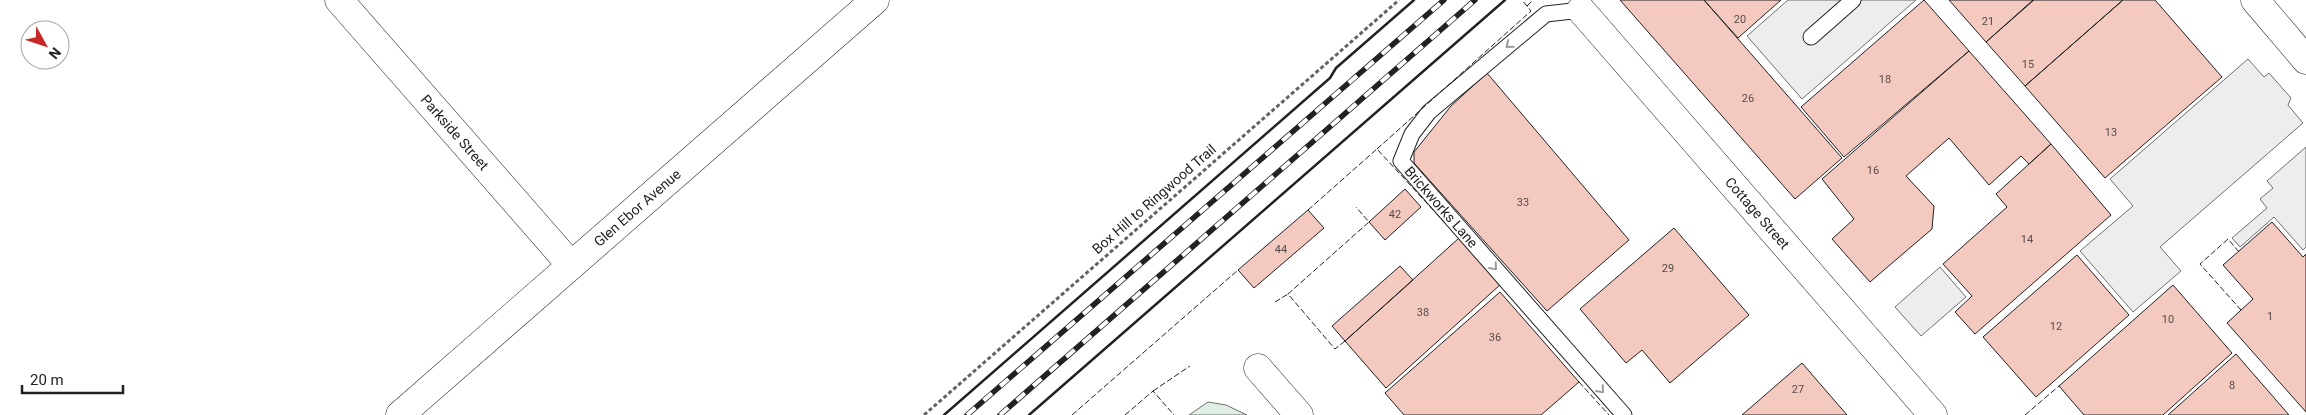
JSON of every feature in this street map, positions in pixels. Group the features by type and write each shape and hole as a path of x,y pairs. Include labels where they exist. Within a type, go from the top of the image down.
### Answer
{"street":[{"name":"Parkside Street","path":"339,0 571,266"},
{"name":"Glen Ebor Avenue","path":"400,415 875,0"},
{"path":"2255,0 2306,60"},
{"name":"Cottage Street","path":"1581,10 1933,415"},
{"path":"1258,368 1299,415"}],"lane":[{"path":"1811,37 1853,0"},
{"name":"Brickworks Lane","path":"1581,10 1546,14 1429,112 1412,134 1401,161 1624,415"}],"path":[{"name":"Box Hill to Ringwood Trail","path":"924,415 1399,0"}],"green space":[{"path":"1208,402 1226,405 1247,415 1189,415"}],"shaded area":[{"path":"1788,0 1916,0 1802,99 1747,36"},
{"path":"2248,59 2264,77 2269,73 2291,98 2288,105 2303,123 2160,247 2181,271 2133,312 2080,251 2133,206 2110,179"},
{"path":"2306,147 2306,247 2303,250 2274,217 2240,247 2232,238 2267,208 2260,199 2273,188 2267,181"},
{"path":"1940,267 1966,297 1921,336 1895,307"}],"building":[{"path":"1620,0 1704,0 1842,158 1795,199"},
{"path":"1704,0 1781,0 1738,38"},
{"path":"1924,0 1969,51 1844,157 1801,107"},
{"path":"1949,0 2033,0 1986,42"},
{"path":"2034,0 2123,0 2025,86 1986,42"},
{"path":"2123,0 2155,0 2222,77 2105,178 2025,86"},
{"path":"1969,51 2051,144 2029,164 2021,156 1989,185 1949,138 1906,176 1934,206 1932,229 1870,282 1832,239 1854,219 1822,179"},
{"path":"1487,73 1629,240 1547,311 1414,163 1414,152 1451,106"},
{"path":"2051,144 2111,215 1975,334 1955,312 1972,296 1943,264 2007,207 1996,194"},
{"path":"1405,189 1421,207 1385,240 1369,222"},
{"path":"1308,210 1324,228 1254,288 1238,270"},
{"path":"2272,222 2303,257 2306,254 2306,412 2227,323 2253,299 2223,265"},
{"path":"1674,228 1749,315 1670,383 1642,350 1626,363 1580,309"},
{"path":"1459,238 1501,284 1386,388 1345,341"},
{"path":"2077,255 2129,315 2036,397 1983,337"},
{"path":"1400,266 1413,280 1345,341 1332,326"},
{"path":"2173,285 2232,353 2163,415 2084,415 2059,386"},
{"path":"1500,292 1579,382 1541,415 1404,415 1385,393"},
{"path":"2236,354 2289,415 2168,415"},
{"path":"1802,363 1847,415 1742,415"}],"railway":[{"path":"967,415 1444,0"},
{"path":"1000,415 1475,0"}],"fence":[{"path":"1377,149 1531,11 1522,0"},
{"path":"1527,6 1533,0"},
{"path":"1308,210 1377,149 1446,224"},
{"path":"1345,341 1335,349 1288,294 1369,222 1356,207"},
{"path":"2239,252 2228,239 2200,264 2241,310"},
{"path":"1072,415 1238,270"},
{"path":"1275,302 1288,294"},
{"path":"1153,391 1190,366"},
{"path":"1579,382 1609,415"},
{"path":"2025,415 2059,386"},
{"path":"1125,415 1153,391 1174,415"}],"wall":[{"path":"944,415 1330,78 1336,68 1414,0"},
{"path":"1029,415 1505,0"}]}
